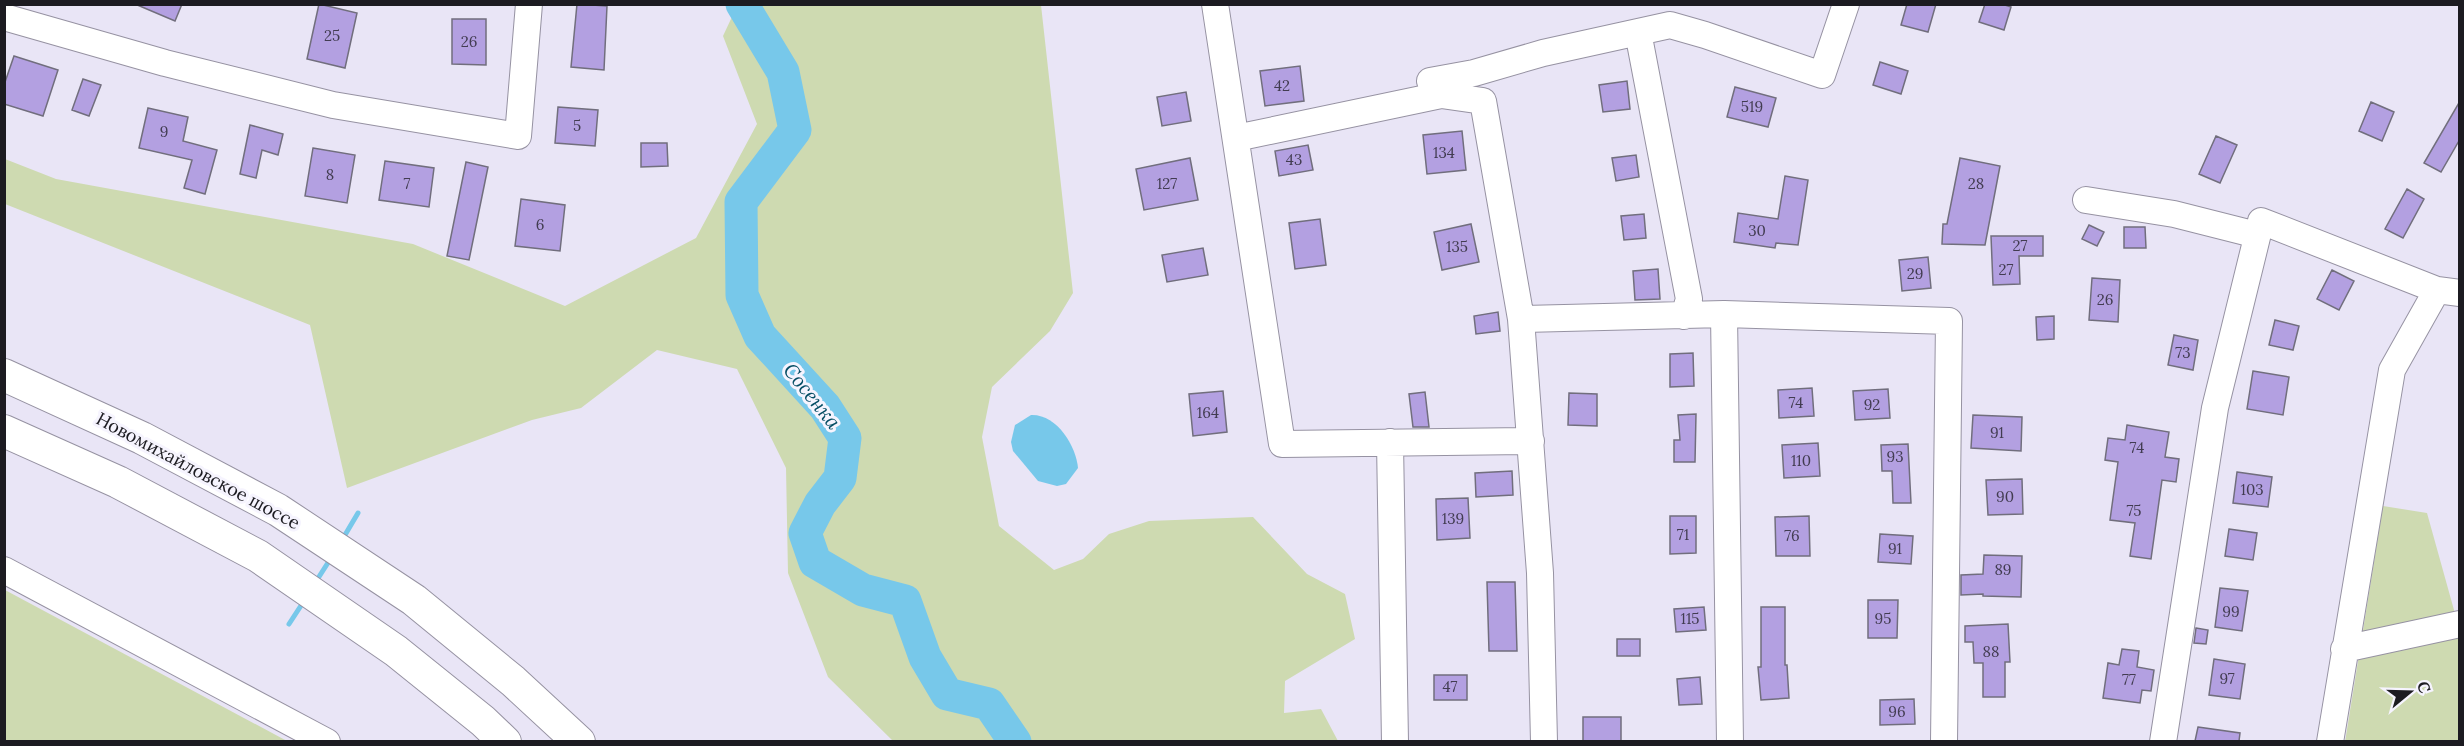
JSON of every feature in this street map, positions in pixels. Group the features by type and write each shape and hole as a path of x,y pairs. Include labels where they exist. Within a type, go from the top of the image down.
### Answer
{"main road":[{"name":"Новомихайловское шоссе","path":"4,375 142,438 278,510 414,600 513,681 579,741"},
{"path":"4,431 118,482 258,556 396,651 505,741"}],"street":[{"path":"4,18 165,63 333,105 518,136 529,4"},
{"path":"1215,4 1281,444 1531,441"},
{"path":"1430,81 1474,73 1544,53 1670,25 1705,34 1822,75 1846,4"},
{"path":"1638,32 1689,299 1684,316"},
{"path":"1236,138 1441,95 1483,101 1521,319 1540,573 1544,741"},
{"path":"2086,200 2174,214 2257,235"},
{"path":"2163,741 2215,408 2261,221 2449,291 2392,370 2330,741"},
{"path":"1521,319 1724,314 1949,321 1944,741"},
{"path":"1724,314 1730,741"},
{"path":"1390,442 1395,741"},
{"path":"4,570 327,741"},
{"path":"2344,649 2460,624"}],"green space":[{"path":"738,4 1041,5 1073,293 1050,331 992,387 982,437 999,526 1054,570 1083,559 1109,534 1149,521 1253,517 1307,574 1345,594 1355,639 1285,681 1284,713 1321,709 1338,741 893,741 828,677 788,573 786,468 737,369 657,350 581,408 532,420 347,488 310,325 5,204 5,159 56,179 413,244 565,306 696,238 757,124 723,36"},
{"path":"2383,506 2427,513 2459,628 2459,741 2345,742"},
{"path":"5,590 287,741 5,741"}],"water":[{"path":"1031,415 1049,420 1064,433 1069,441 1078,468 1066,484 1057,486 1038,481 1013,451 1011,442 1015,425"}],"building":[{"path":"135,4 182,4 175,21"},
{"path":"319,4 357,13 345,68 307,59"},
{"path":"577,4 607,6 604,70 571,67"},
{"path":"1907,4 1936,4 1928,32 1901,25"},
{"path":"1985,4 2002,4 2011,7 2004,30 1979,22"},
{"path":"452,19 486,19 486,65 452,64"},
{"path":"14,56 58,70 43,116 4,104 4,85"},
{"path":"1880,62 1908,71 1901,94 1873,85"},
{"path":"1300,66 1304,101 1265,106 1260,71"},
{"path":"83,79 101,85 89,116 72,110"},
{"path":"1627,81 1630,109 1603,112 1599,85"},
{"path":"1735,87 1776,98 1768,127 1727,117"},
{"path":"1186,92 1191,121 1162,126 1157,97"},
{"path":"2460,101 2460,139 2441,172 2424,163"},
{"path":"2371,102 2394,112 2382,141 2359,131"},
{"path":"558,107 598,110 595,146 555,143"},
{"path":"148,108 188,117 183,141 217,150 205,194 184,188 192,160 139,148"},
{"path":"250,125 283,134 278,155 262,150 256,178 240,174"},
{"path":"1462,131 1466,170 1427,174 1423,135"},
{"path":"2216,136 2237,145 2220,183 2199,174"},
{"path":"641,143 667,143 668,166 641,167"},
{"path":"1308,145 1313,170 1279,176 1275,151"},
{"path":"313,148 355,155 347,203 305,196"},
{"path":"1636,155 1639,177 1616,181 1612,158"},
{"path":"1190,158 1198,200 1144,210 1136,169"},
{"path":"1960,158 2000,166 1985,245 1942,244 1943,224 1947,224"},
{"path":"385,161 434,168 429,207 379,200"},
{"path":"466,162 488,167 469,260 447,256"},
{"path":"1785,176 1808,180 1798,245 1776,243 1775,248 1734,242 1738,213 1778,219"},
{"path":"2407,189 2424,199 2403,238 2385,229"},
{"path":"521,199 565,205 560,251 515,246"},
{"path":"1644,214 1646,238 1624,240 1621,216"},
{"path":"1320,219 1326,265 1295,269 1289,223"},
{"path":"1471,224 1479,262 1442,270 1434,232"},
{"path":"2089,225 2104,232 2097,246 2082,239"},
{"path":"2124,227 2145,227 2146,248 2124,248"},
{"path":"1991,236 2043,236 2043,256 2019,256 2020,284 1993,285"},
{"path":"1203,248 1208,275 1167,282 1162,255"},
{"path":"1928,257 1931,288 1902,291 1899,260"},
{"path":"1658,269 1660,299 1635,300 1633,271"},
{"path":"2332,270 2354,281 2339,310 2317,299"},
{"path":"2092,278 2120,280 2118,322 2089,320"},
{"path":"1498,312 1500,331 1476,334 1474,316"},
{"path":"2054,316 2054,339 2037,340 2036,317"},
{"path":"2275,320 2299,326 2293,350 2269,345"},
{"path":"2174,335 2198,340 2193,370 2168,365"},
{"path":"1693,353 1694,386 1670,387 1670,354"},
{"path":"2253,371 2289,377 2283,415 2247,409"},
{"path":"1812,388 1814,416 1779,418 1778,390"},
{"path":"1888,389 1890,418 1855,420 1853,391"},
{"path":"1223,391 1227,432 1193,436 1189,394"},
{"path":"1425,392 1429,427 1413,427 1409,394"},
{"path":"1569,393 1597,394 1597,426 1568,425"},
{"path":"1696,414 1695,462 1674,462 1674,440 1680,440 1678,415"},
{"path":"1973,415 2022,417 2021,451 1971,448"},
{"path":"2127,425 2169,432 2165,457 2179,459 2176,482 2162,480 2151,559 2130,556 2135,523 2110,520 2118,462 2105,460 2108,438 2125,440"},
{"path":"1818,443 1820,476 1784,478 1782,445"},
{"path":"1908,444 1911,503 1893,503 1892,471 1882,471 1881,445"},
{"path":"1512,471 1513,495 1476,497 1475,473"},
{"path":"2237,472 2272,477 2268,507 2233,503"},
{"path":"2022,479 2023,514 1988,515 1986,480"},
{"path":"1468,498 1470,538 1437,540 1436,499"},
{"path":"1670,516 1696,516 1696,553 1670,554"},
{"path":"1809,516 1810,556 1776,556 1775,517"},
{"path":"2229,529 2257,533 2253,560 2225,556"},
{"path":"1880,534 1913,536 1911,564 1878,562"},
{"path":"1984,555 2022,556 2021,597 1961,595 1961,575 1983,574"},
{"path":"1487,582 1515,582 1517,651 1489,651"},
{"path":"2220,588 2248,591 2242,631 2215,627"},
{"path":"1868,600 1898,600 1897,638 1868,638"},
{"path":"1704,607 1706,630 1676,632 1674,609"},
{"path":"1761,607 1785,607 1785,665 1787,665 1789,698 1761,700 1758,667 1761,667"},
{"path":"2008,624 2010,662 2005,662 2005,697 1983,697 1983,663 1974,663 1973,642 1965,642 1965,626"},
{"path":"2196,628 2208,630 2206,644 2194,643"},
{"path":"1617,639 1640,639 1640,656 1617,656"},
{"path":"2122,649 2139,651 2137,667 2154,670 2151,691 2142,690 2140,703 2103,698 2108,663 2119,665"},
{"path":"2214,659 2245,664 2240,699 2209,695"},
{"path":"1434,675 1467,675 1467,700 1434,700"},
{"path":"1700,677 1702,704 1679,705 1677,679"},
{"path":"1914,699 1915,724 1880,725 1880,700"},
{"path":"1583,717 1621,717 1621,741 1583,741"},
{"path":"2198,727 2240,733 2239,741 2195,741"}],"waterway":[{"name":"Сосенка","path":"742,4 783,72 795,130 741,202 742,295 760,336 825,407 845,438 840,478 820,504 805,533 815,562 863,590 905,601 925,657 947,694 989,704 1015,742"},
{"path":"342,540 358,513"},
{"path":"315,583 331,558"},
{"path":"289,624 304,601"}]}
